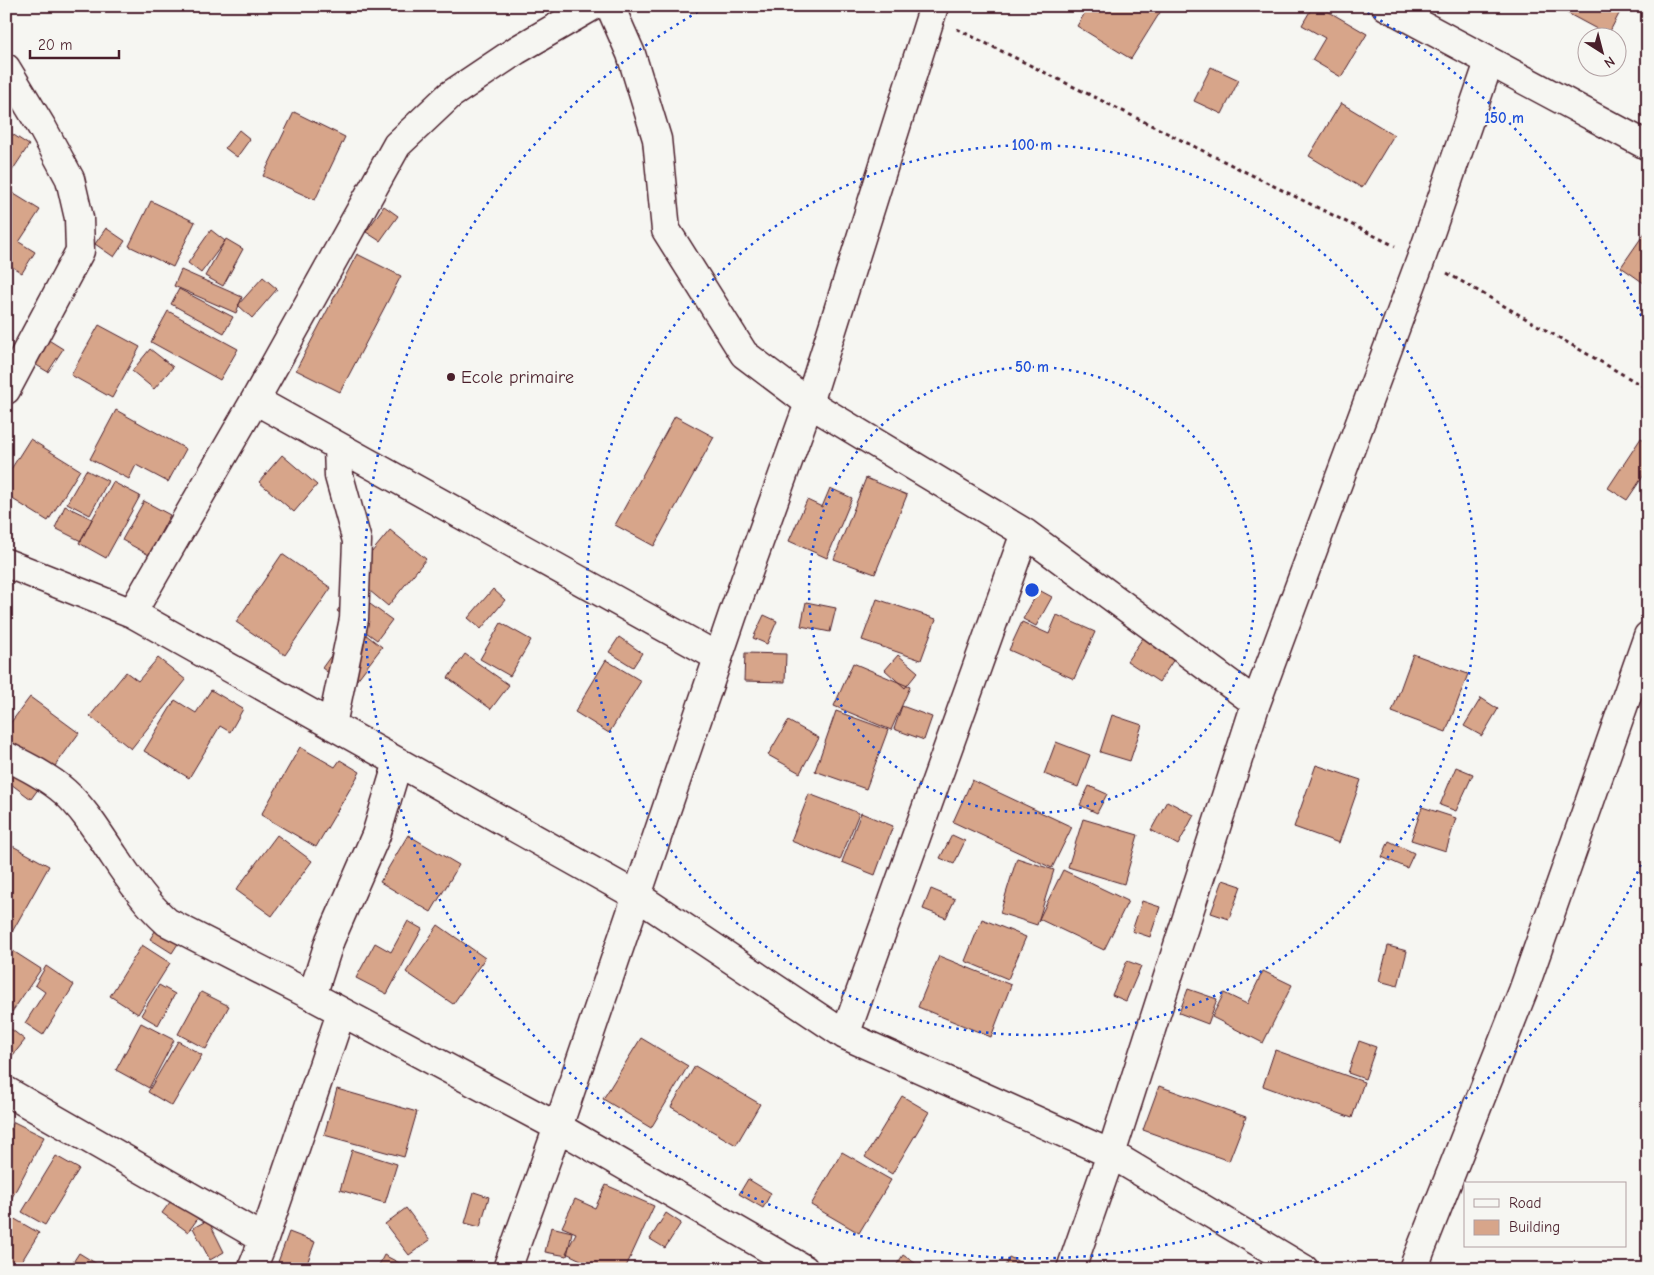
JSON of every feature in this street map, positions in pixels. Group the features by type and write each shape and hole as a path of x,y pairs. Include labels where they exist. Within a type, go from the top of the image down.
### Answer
{"street":[{"path":"132,613 255,400 397,145 450,95 517,50 593,6"},
{"path":"610,6 631,54 657,138 666,230 744,354 809,403 1026,533 1256,703"},
{"path":"1386,6 1648,146"},
{"path":"507,1269 558,1127 718,657 809,403 932,11"},
{"path":"1071,1269 1111,1154 1256,703 1421,258 1489,62"},
{"path":"6,68 43,129 70,179 79,218 80,251 6,390"},
{"path":"255,400 718,657"},
{"path":"332,725 354,619 357,541 339,476 338,446"},
{"path":"845,1034 1026,533"},
{"path":"6,563 132,613 637,896 845,1034 1111,1154 1304,1269"},
{"path":"1413,1269 1522,991 1641,678 1648,636"},
{"path":"6,756 33,769 65,792 95,826 114,857 150,906 166,922 312,996 558,1127 804,1269"},
{"path":"312,996 330,940 376,835 398,762"},
{"path":"252,1269 341,1013"},
{"path":"6,1091 264,1239"}],"path":[{"path":"932,11 1421,258 1648,389"}],"building":[{"path":"1089,6 1164,6 1131,59 1077,26"},
{"path":"1313,6 1319,6 1367,34 1341,77 1312,60 1325,38 1302,25"},
{"path":"1554,6 1610,6 1620,12 1612,28 1595,28"},
{"path":"1211,67 1239,80 1222,114 1194,101"},
{"path":"1341,103 1394,135 1362,188 1309,156"},
{"path":"294,112 345,137 315,200 263,176"},
{"path":"6,130 29,145 6,180"},
{"path":"239,130 250,139 237,157 225,148"},
{"path":"6,189 40,210 19,242 35,252 22,273 6,263"},
{"path":"151,201 195,222 173,267 129,246"},
{"path":"384,206 398,216 380,241 366,232"},
{"path":"106,228 125,241 114,257 95,244"},
{"path":"1648,228 1648,286 1621,267"},
{"path":"211,230 225,241 201,273 188,263"},
{"path":"226,239 243,249 223,286 205,276"},
{"path":"357,254 401,276 340,392 296,370"},
{"path":"181,270 242,297 236,313 174,286"},
{"path":"263,277 277,289 252,318 238,305"},
{"path":"179,289 233,317 224,333 171,304"},
{"path":"168,311 238,349 220,380 151,342"},
{"path":"99,325 140,347 112,398 71,375"},
{"path":"47,339 63,349 48,372 33,363"},
{"path":"150,349 173,367 154,389 132,371"},
{"path":"116,410 186,449 168,482 136,465 129,479 90,459"},
{"path":"675,416 714,437 654,546 615,525"},
{"path":"1641,438 1648,442 1648,469 1627,500 1608,488"},
{"path":"30,439 80,470 48,521 6,495 6,477"},
{"path":"282,455 317,485 294,512 259,482"},
{"path":"86,470 108,481 90,515 67,503"},
{"path":"866,478 907,495 875,574 834,559"},
{"path":"113,482 140,496 106,558 79,543"},
{"path":"830,488 852,498 827,558 789,541 807,500 822,507"},
{"path":"144,501 170,515 149,555 122,540"},
{"path":"65,506 92,519 81,541 55,528"},
{"path":"390,530 426,559 388,606 352,576"},
{"path":"282,554 331,588 285,655 236,622"},
{"path":"493,589 505,600 481,629 468,618"},
{"path":"1039,590 1052,597 1036,626 1023,619"},
{"path":"352,591 392,620 377,640 337,611"},
{"path":"877,599 936,619 921,660 862,640"},
{"path":"806,602 836,608 830,632 801,626"},
{"path":"764,615 777,621 767,644 753,638"},
{"path":"1057,615 1095,632 1074,679 1009,650 1022,622 1049,634"},
{"path":"501,623 531,640 510,676 480,659"},
{"path":"353,625 382,647 350,689 322,668"},
{"path":"1147,632 1178,653 1159,682 1127,661"},
{"path":"619,637 642,653 633,667 609,652"},
{"path":"745,653 786,654 785,682 744,681"},
{"path":"465,654 509,685 491,709 448,678"},
{"path":"1413,654 1468,674 1446,732 1392,712"},
{"path":"898,655 918,672 905,688 885,670"},
{"path":"158,658 186,680 131,749 90,716 126,672 138,681"},
{"path":"606,660 641,681 609,733 575,712"},
{"path":"853,663 910,687 891,730 834,706"},
{"path":"211,690 243,709 230,732 220,726 189,778 144,751 175,700 196,713"},
{"path":"30,697 79,733 31,799 11,784 9,787 6,785 6,729"},
{"path":"1481,698 1498,709 1482,736 1464,726"},
{"path":"902,706 932,717 924,740 894,729"},
{"path":"836,711 888,730 866,789 815,771"},
{"path":"1112,715 1142,725 1130,761 1100,752"},
{"path":"788,721 819,738 800,773 768,755"},
{"path":"1056,742 1090,755 1078,787 1044,774"},
{"path":"300,747 335,767 340,760 360,772 316,847 261,815"},
{"path":"1316,765 1361,780 1339,843 1294,827"},
{"path":"1456,767 1473,774 1456,811 1440,805"},
{"path":"972,780 1072,827 1052,868 953,822"},
{"path":"1089,786 1107,794 1097,813 1080,805"},
{"path":"809,794 859,813 840,860 791,841"},
{"path":"1167,801 1194,815 1178,845 1151,830"},
{"path":"1422,807 1456,818 1446,851 1411,840"},
{"path":"861,813 893,826 875,875 842,862"},
{"path":"1083,819 1138,835 1124,884 1068,867"},
{"path":"277,835 312,861 272,916 236,890"},
{"path":"408,835 459,865 431,912 380,882"},
{"path":"952,835 965,841 954,864 940,858"},
{"path":"1389,841 1414,853 1407,868 1382,857"},
{"path":"9,844 49,866 7,941 6,848"},
{"path":"1017,858 1054,870 1037,925 1000,913"},
{"path":"1063,870 1128,901 1104,950 1039,919"},
{"path":"1223,880 1241,886 1229,919 1211,913"},
{"path":"931,889 955,899 946,918 923,909"},
{"path":"1142,901 1160,907 1150,937 1132,931"},
{"path":"982,919 1026,937 1008,979 965,961"},
{"path":"408,921 422,929 387,994 356,978 375,943 391,952"},
{"path":"159,925 181,939 172,953 150,939"},
{"path":"438,925 485,958 453,1004 406,972"},
{"path":"142,945 170,963 138,1014 110,996"},
{"path":"1388,946 1407,951 1398,986 1379,981"},
{"path":"13,951 41,969 12,1012 6,1008 6,961"},
{"path":"939,956 1011,985 991,1037 918,1007"},
{"path":"1127,961 1141,966 1126,1001 1112,995"},
{"path":"46,966 74,985 43,1035 25,1023 45,992 35,985"},
{"path":"1263,971 1292,985 1263,1043 1212,1017 1224,993 1247,1004"},
{"path":"159,985 175,994 158,1025 141,1015"},
{"path":"1188,989 1217,999 1208,1024 1179,1013"},
{"path":"201,992 229,1006 206,1049 178,1034"},
{"path":"141,1023 174,1040 149,1088 116,1070"},
{"path":"11,1029 25,1040 9,1060 6,1058 6,1035"},
{"path":"641,1038 688,1066 651,1128 603,1099"},
{"path":"178,1041 202,1055 172,1106 148,1092"},
{"path":"1359,1041 1376,1047 1365,1079 1348,1073"},
{"path":"1275,1050 1364,1082 1352,1118 1263,1086"},
{"path":"695,1066 760,1104 736,1145 671,1107"},
{"path":"1159,1086 1246,1117 1229,1161 1143,1130"},
{"path":"337,1089 417,1112 404,1157 324,1135"},
{"path":"902,1096 929,1112 892,1174 865,1157"},
{"path":"14,1122 44,1137 8,1205 6,1204 6,1137"},
{"path":"352,1150 397,1164 385,1203 340,1190"},
{"path":"842,1152 891,1180 859,1233 811,1205"},
{"path":"56,1156 79,1169 45,1225 22,1212"},
{"path":"748,1179 771,1193 763,1208 739,1194"},
{"path":"606,1185 654,1206 625,1269 600,1269 566,1253 576,1233 562,1227 575,1199 595,1208"},
{"path":"474,1192 489,1197 480,1227 465,1223"},
{"path":"173,1198 199,1217 188,1232 162,1213"},
{"path":"406,1208 430,1240 409,1255 385,1224"},
{"path":"666,1213 681,1223 665,1248 650,1239"},
{"path":"6,1214 39,1233 17,1269 6,1269"},
{"path":"208,1220 224,1252 210,1260 193,1228"},
{"path":"551,1227 572,1232 567,1256 545,1252"},
{"path":"289,1232 315,1242 305,1269 297,1269 278,1262"},
{"path":"79,1253 105,1269 73,1269 70,1267"},
{"path":"384,1255 411,1269 377,1269"},
{"path":"903,1255 924,1269 894,1269"},
{"path":"1009,1257 1034,1269 1004,1269"}],"place":[{"name":"Ecole primaire","path":"451,377"}]}
